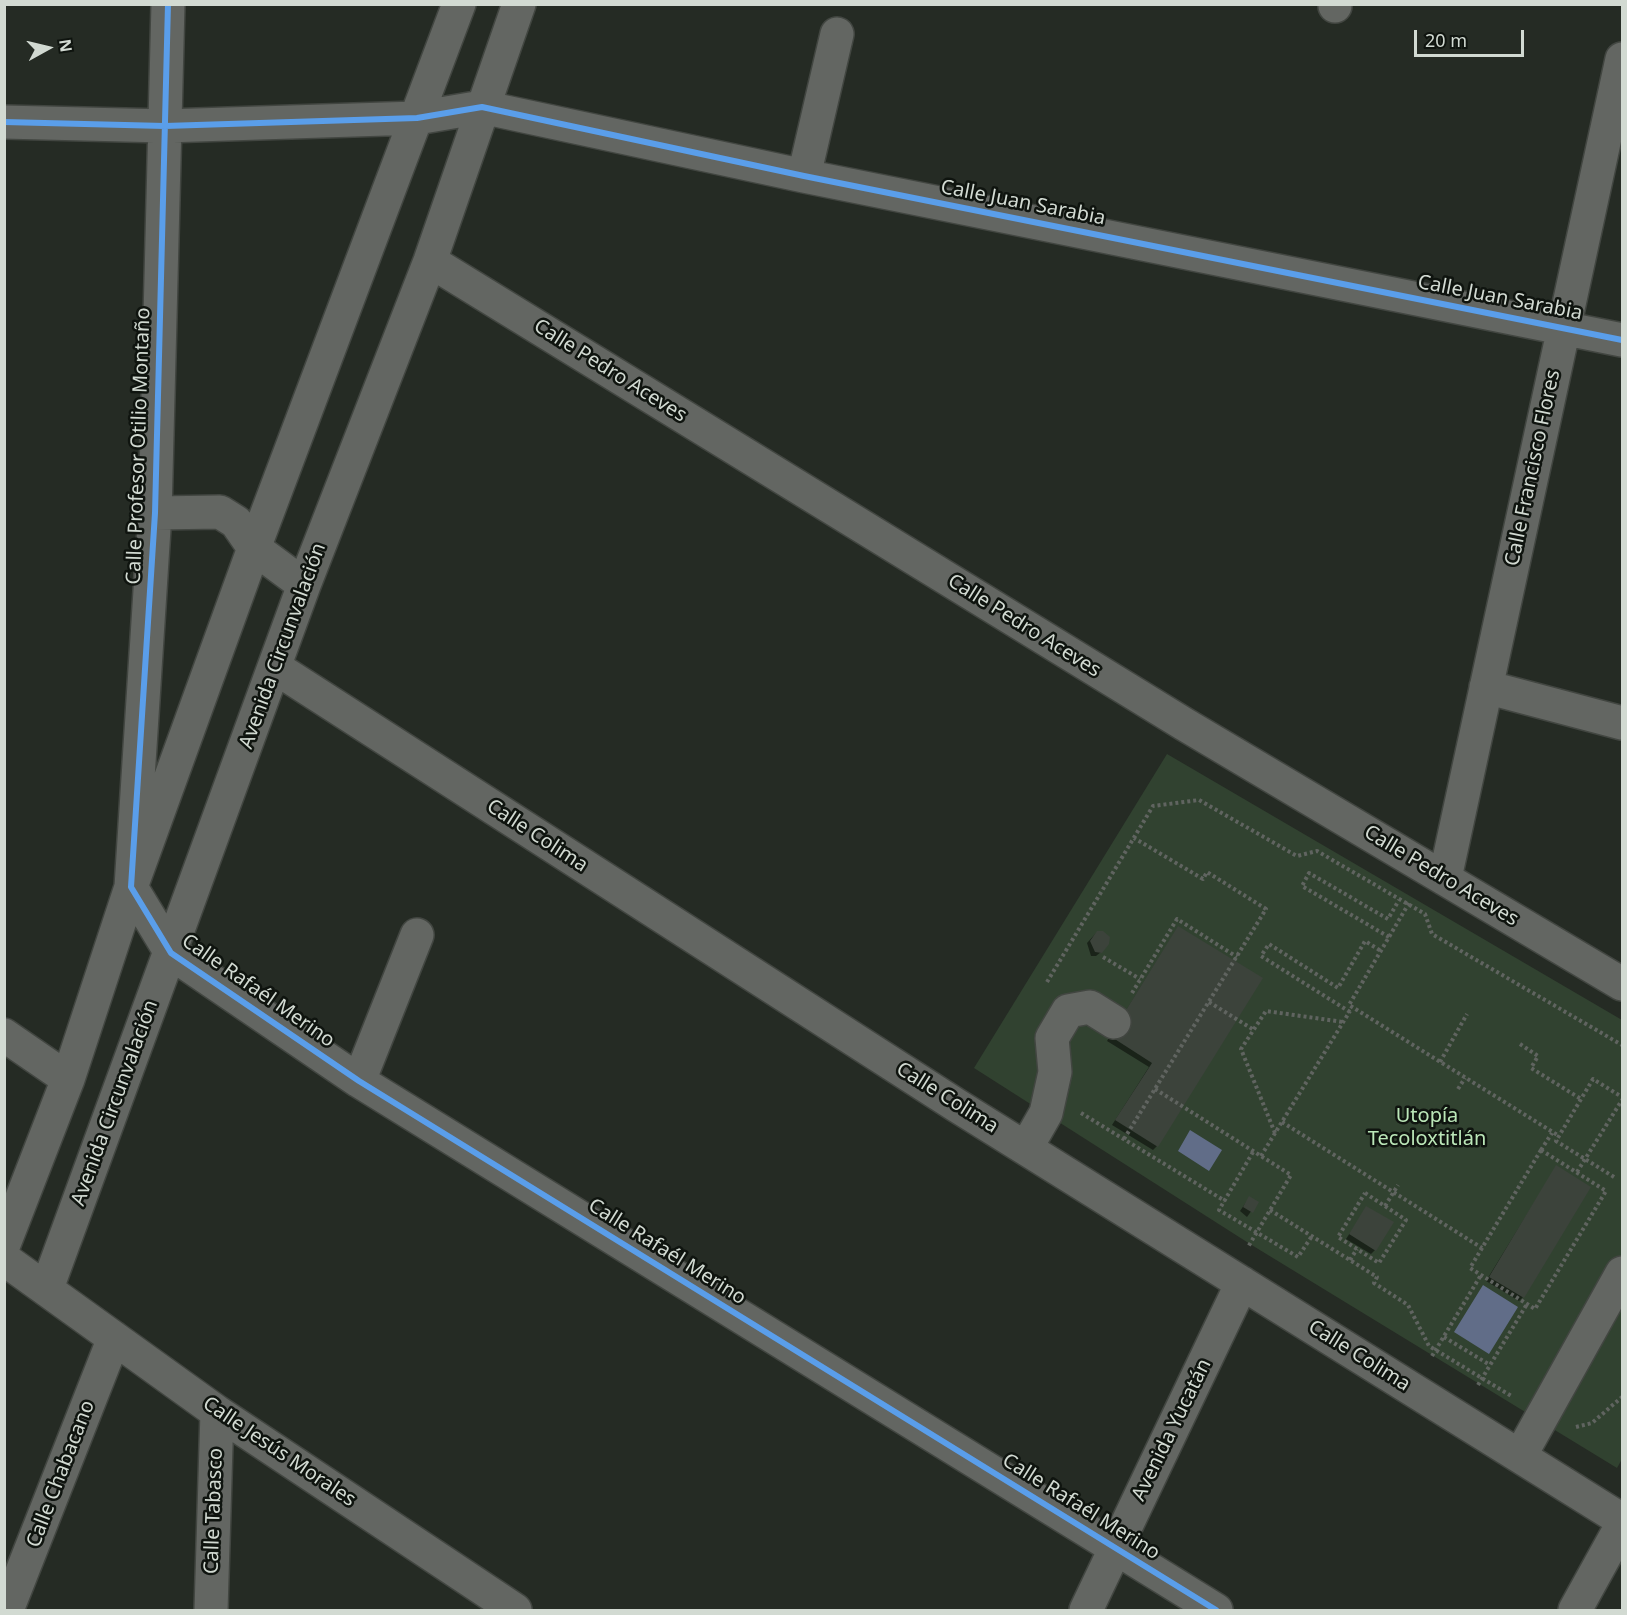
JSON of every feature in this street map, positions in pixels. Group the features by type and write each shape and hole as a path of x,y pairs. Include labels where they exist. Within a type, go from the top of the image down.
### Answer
{"street":[{"name":"Calle Profesor Otilio Montaño","path":"132,887 156,513 168,4"},
{"path":"4,1244 68,1079 132,887 254,548 459,4"},
{"name":"Avenida Circunvalación","path":"47,1288 276,668 304,585 430,261 519,4"},
{"path":"804,176 837,34"},
{"name":"Calle Francisco Flores","path":"1444,878 1623,59"},
{"name":"Calle Juan Sarabia","path":"4,122 165,126 417,118 482,107 804,176 1623,340"},
{"name":"Calle Pedro Aceves","path":"430,261 1184,724 1623,984"},
{"path":"156,513 220,512 236,522 254,548 304,585"},
{"name":"Calle Colima","path":"276,668 1026,1148 1623,1522"},
{"path":"1486,687 1623,723"},
{"name":"Calle Rafaél Merino","path":"132,887 171,953 359,1081 1216,1611"},
{"path":"359,1081 417,935"},
{"path":"1026,1148 1046,1113 1054,1087 1052,1038 1068,1011 1090,1006 1114,1022"},
{"path":"4,1035 68,1079"},
{"name":"Calle Jesús Morales","path":"4,1259 217,1412 515,1611"},
{"path":"1520,1456 1623,1273"},
{"name":"Avenida Yucatán","path":"1086,1611 1237,1280"},
{"name":"Calle Chabacano","path":"8,1611 114,1338"},
{"name":"Calle Tabasco","path":"211,1611 217,1412"},
{"path":"1575,1611 1623,1522"}],"path":[{"path":"1044,987 1153,806 1199,800 1297,856 1317,850 1425,914 1432,934 1623,1045"},
{"path":"1124,1139 1266,909 1206,872 1203,879 1134,838"},
{"path":"1389,937 1302,886 1309,873 1388,919 1400,900"},
{"path":"1261,1156 1351,1009 1349,1005 1400,917"},
{"path":"1114,1022 1177,919 1237,957"},
{"path":"1380,951 1365,941 1338,988 1269,945 1261,956 1440,1062 1559,1136"},
{"path":"1104,957 1140,979"},
{"path":"1209,1001 1254,1030"},
{"path":"1275,1133 1241,1049 1266,1011 1343,1022"},
{"path":"1440,1062 1467,1014"},
{"path":"1520,1044 1538,1056 1531,1068 1581,1099"},
{"path":"1458,1089 1465,1078"},
{"path":"1577,1173 1586,1159 1623,1098 1593,1079 1556,1141 1586,1159 1614,1176"},
{"path":"1054,1087 1062,1102 1225,1201"},
{"path":"1155,1089 1291,1175 1258,1232 1237,1280"},
{"path":"1282,1122 1482,1248"},
{"path":"1540,1150 1606,1191 1535,1309 1470,1268 1540,1150 1552,1133"},
{"path":"1253,1152 1219,1209 1298,1257 1312,1236"},
{"path":"1385,1206 1398,1185"},
{"path":"1365,1193 1406,1220 1379,1263 1357,1249 1338,1237 1365,1193"},
{"path":"1270,1210 1377,1277 1374,1283 1408,1305 1429,1346 1482,1378"},
{"path":"1350,1260 1357,1249"},
{"path":"1432,1356 1481,1275"},
{"path":"1478,1385 1527,1304"},
{"path":"1444,1337 1490,1365"}],"green space":[{"name":"Utopía Tecoloxtitlán","path":"1167,754 1622,1020 1622,1459 1617,1468 1250,1244 974,1068"}],"water":[{"path":"1190,1130 1222,1150 1209,1171 1178,1151"},
{"path":"1483,1285 1518,1307 1489,1354 1454,1332"}],"building":[{"path":"1178,926 1263,978 1158,1147 1115,1120 1152,1063 1110,1036"},
{"path":"1097,931 1103,931 1110,937 1109,944 1102,953 1095,952 1090,941"},
{"path":"1556,1165 1591,1187 1524,1298 1489,1277"},
{"path":"1249,1196 1259,1202 1253,1213 1243,1207"},
{"path":"1366,1206 1394,1222 1376,1251 1349,1234"}],"cycle path":[{"path":"168,4 155,513 131,887 171,953 359,1081 1216,1610"},
{"path":"4,122 165,126 417,118 482,107 804,176 1622,340"}]}
